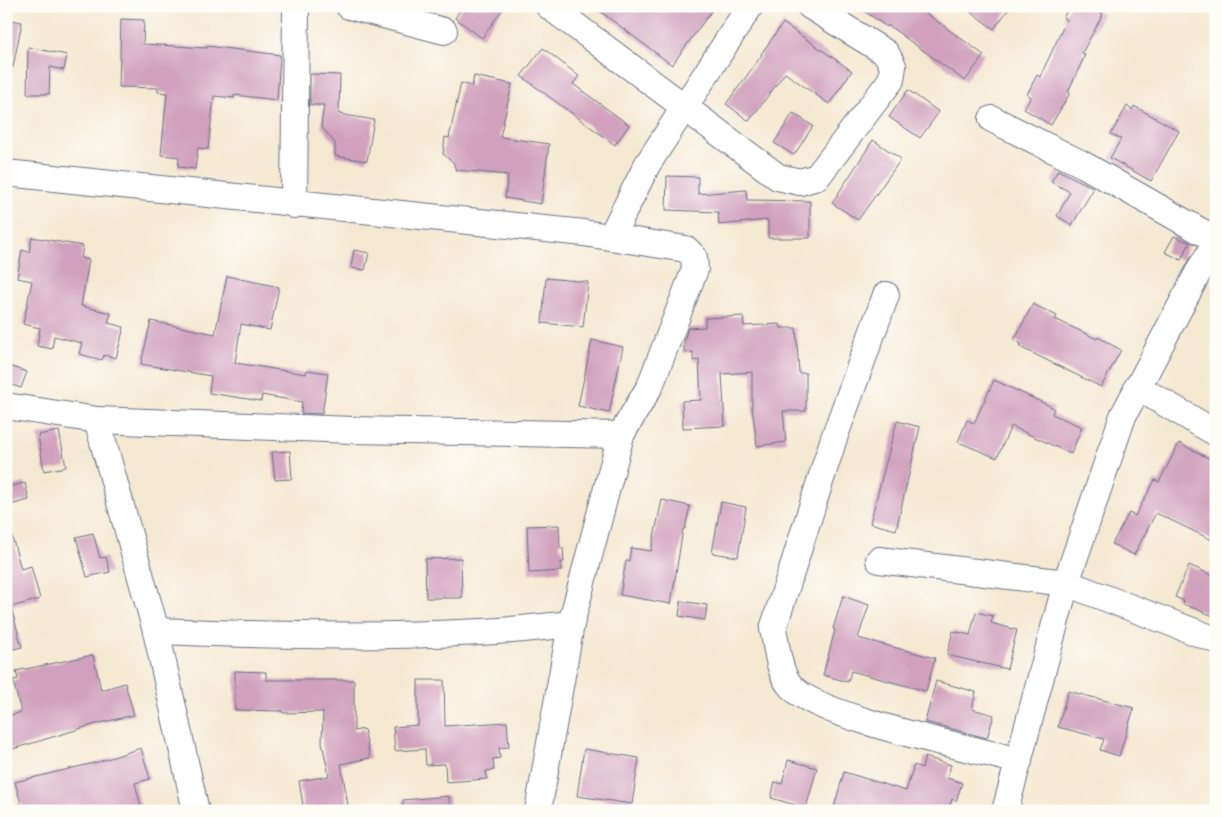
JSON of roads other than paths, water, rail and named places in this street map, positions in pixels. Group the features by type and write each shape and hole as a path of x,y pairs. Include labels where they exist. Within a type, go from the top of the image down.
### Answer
{"street":[{"path":"294,205 296,6"},
{"path":"349,6 444,31"},
{"path":"549,6 778,177 800,182 817,177 891,80 893,66 886,53 810,6"},
{"path":"611,237 647,165 686,108 750,6"},
{"path":"992,119 1084,165 1216,242 1122,416 1066,583 1005,811"},
{"path":"6,173 294,205 611,237 686,249 694,257 695,269 650,386 621,435 571,624 538,811"},
{"path":"886,296 834,438 773,629 780,662 788,683 797,694 826,708 871,723 1019,761"},
{"path":"1137,387 1216,433"},
{"path":"6,406 96,420 353,430 621,435"},
{"path":"96,420 156,631 196,811"},
{"path":"879,560 1066,583 1216,640"},
{"path":"156,631 272,635 362,634 480,632 571,624"}]}
